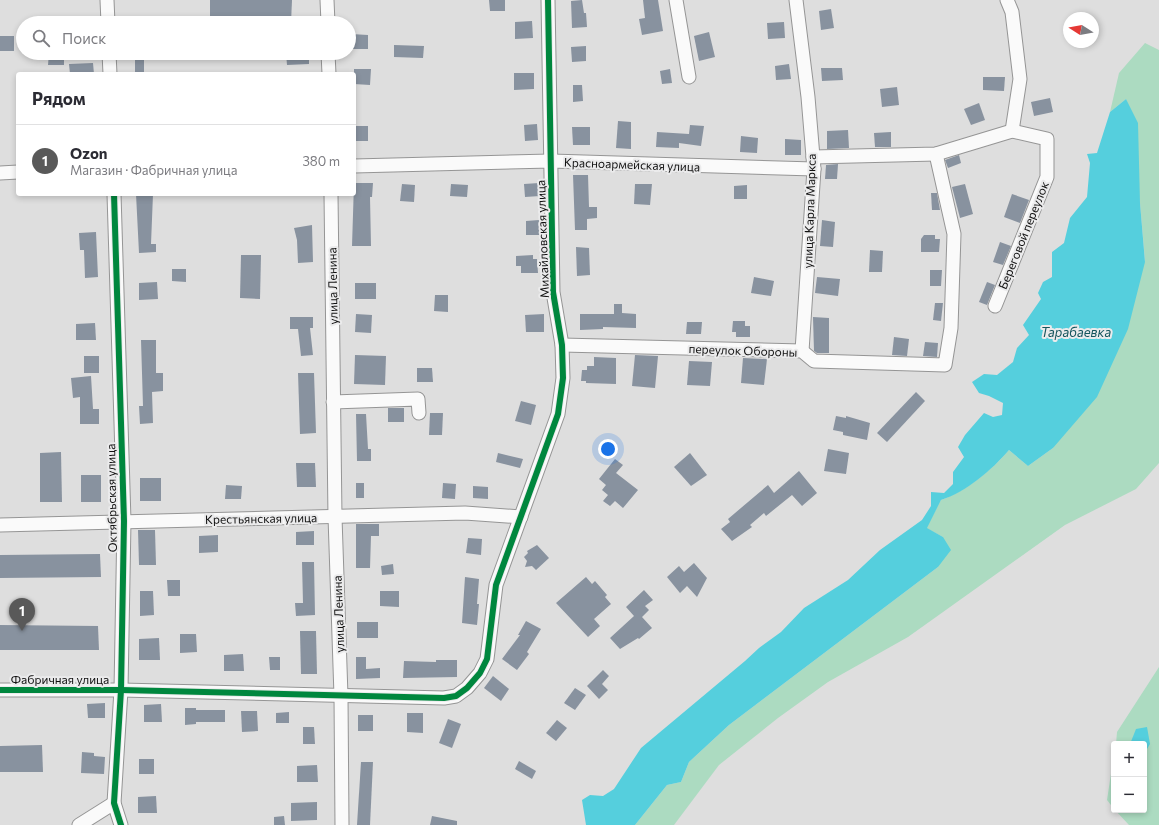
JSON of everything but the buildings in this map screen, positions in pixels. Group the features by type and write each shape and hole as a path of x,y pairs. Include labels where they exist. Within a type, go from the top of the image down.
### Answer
{"street":[{"path":"107,0 108,16"},
{"path":"327,0 328,16"},
{"name":"Михайловская улица","path":"341,696 444,698 456,696 467,688 480,673 487,659 496,585 558,414 563,378 562,345 553,292 548,0"},
{"path":"676,0 689,77"},
{"name":"улица Карла Маркса","path":"796,0 808,97 813,163 802,351"},
{"path":"1007,0 1012,12 1020,79 1012,131"},
{"path":"109,60 110,72"},
{"path":"328,60 329,72"},
{"name":"Красноармейская улица","path":"356,166 551,161 813,163 936,154 1012,131"},
{"name":"Береговой переулок","path":"995,306 1047,177 1047,140 1012,131"},
{"name":"переулок Обороны","path":"562,345 802,351 814,361 945,365 950,328 954,234 936,154"},
{"path":"0,173 16,172"},
{"name":"Октябрьская улица","path":"114,196 124,521 121,690 114,802 120,825"},
{"name":"улица Ленина","path":"331,196 335,517 341,696 342,825"},
{"path":"333,402 418,399 419,413"},
{"name":"Крестьянская улица","path":"0,525 465,513 521,516"},
{"name":"Фабричная улица","path":"0,690 121,690 341,696"},
{"path":"79,825 114,802"}],"green space":[{"path":"1145,43 1159,50 1159,463 1136,489 1065,525 908,637 828,682 778,718 719,765 674,825 635,825 667,785 681,782 689,762 729,725 938,567 943,537 926,528 941,500 969,486 995,465 1009,450 1028,466 1053,448 1145,261 1140,203 1126,99 1110,112 1119,73"},
{"path":"1159,667 1159,825 1129,825 1118,813 1147,813 1147,741 1116,741 1117,732"},
{"path":"1111,774 1111,805 1107,800"}],"water":[{"name":"Тарабаевка","path":"1126,99 1138,123 1140,203 1145,262 1128,329 1097,397 1053,448 1028,466 1009,450 978,480 960,492 941,500 927,528 943,537 951,550 938,567 729,725 689,762 681,782 667,785 635,825 586,825 582,800 590,795 603,796 614,789 641,748 759,648 781,632 804,608 848,580 880,550 922,520 931,506 931,492 944,493 953,484 953,472 964,457 958,447 965,435 984,413 993,417 1002,415 1003,403 979,393 972,382 984,374 997,375 1013,362 1017,348 1029,335 1023,325 1041,299 1038,293 1043,282 1052,277 1052,252 1064,243 1070,218 1087,197 1090,163 1087,154 1097,153 1110,112"},
{"path":"1147,727 1150,744 1147,749 1147,741 1131,741 1136,729"}],"cycle path":[{"path":"0,690 121,690 444,698 456,696 467,688 480,673 487,659 496,585 558,414 563,378 562,345 553,292 548,0"},
{"path":"114,196 124,521 121,690 114,803 121,825"}],"place":[{"name":"Ozon","path":"22,631"}]}
